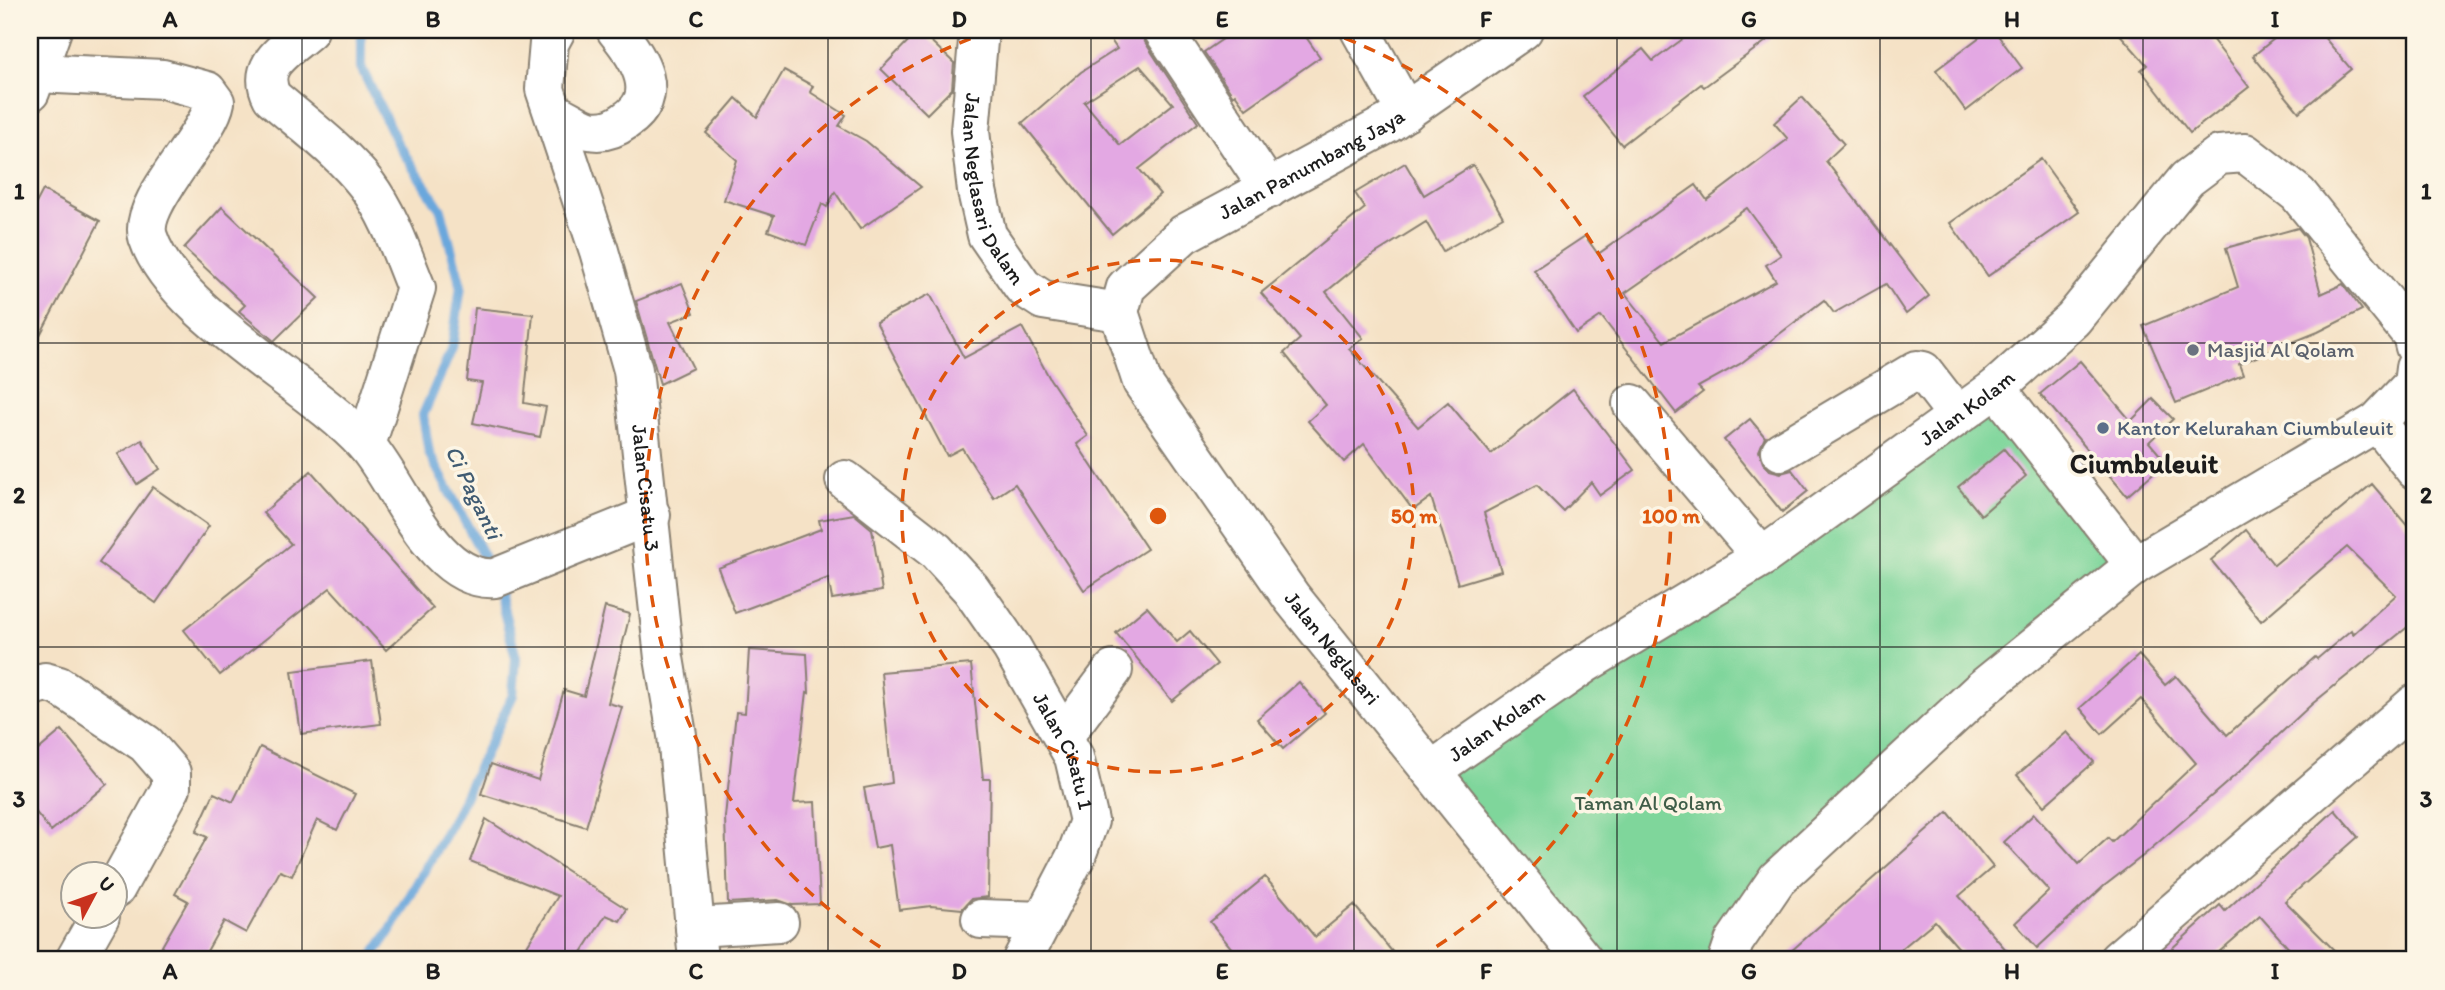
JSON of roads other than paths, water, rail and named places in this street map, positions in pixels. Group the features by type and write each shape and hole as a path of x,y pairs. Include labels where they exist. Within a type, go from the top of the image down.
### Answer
{"street":[{"path":"52,30 33,82 163,79 207,91 215,102 213,113 186,150 151,212 147,234 171,275 202,310 366,445 392,487 445,558 465,573 488,579 651,515"},
{"path":"309,30 268,66 265,83 272,97 346,160 368,187 388,221 416,288 366,445"},
{"name":"Jalan Cisatu 3","path":"556,30 549,43 545,89 555,113 633,370 651,515 664,658 677,735 696,944"},
{"path":"555,113 588,130 608,131 634,116 643,104 648,91 645,76 631,49 616,30"},
{"name":"Jalan Neglasari Dalam","path":"979,30 971,131 977,191 987,235 1023,287 1043,300 1119,312"},
{"path":"1163,30 1269,189"},
{"path":"1360,30 1406,112"},
{"name":"Jalan Panumbang Jaya","path":"1119,312 1126,287 1184,234 1406,112 1523,30"},
{"name":"Jalan Kolam","path":"1432,771 1586,663 1762,557 1996,388 2074,319 2188,179 2219,155 2245,153 2298,194 2412,335 2415,347"},
{"name":"Jalan Neglasari","path":"1119,312 1142,382 1292,598 1583,960"},
{"path":"1728,960 1734,942 1777,879 1983,688 2135,565 2377,422 2413,384 2415,369"},
{"path":"1781,451 1917,370 1923,371 1957,415"},
{"path":"1996,388 2135,565"},
{"path":"1632,404 1762,557"},
{"path":"2377,422 2415,470"},
{"name":"Jalan Cisatu 1","path":"845,480 936,551 971,589 1012,648 1074,757 1089,821 1076,856 1022,960"},
{"path":"1062,737 1113,670"},
{"path":"30,687 45,682 59,686 146,744 171,773 170,788 130,862"},
{"path":"2118,960 2415,704"},
{"path":"981,919 1043,921"},
{"path":"696,944 779,922"},
{"path":"75,960 92,930"}],"waterway":[{"name":"Ci Paganti","path":"361,30 361,67 397,143 441,210 461,286 452,348 423,415 429,453 490,569"},
{"name":"Ci Paganti","path":"370,960 391,930 456,814 513,695 516,658 497,584"}],"place":[{"name":"Masjid Al Qolam","path":"2193,350"},
{"name":"Kantor Kelurahan Ciumbuleuit","path":"2103,428"}],"district":[{"name":"Ciumbuleuit","path":"2144,463"}],"park label":[{"name":"Taman Al Qolam","path":"1648,803"}]}
